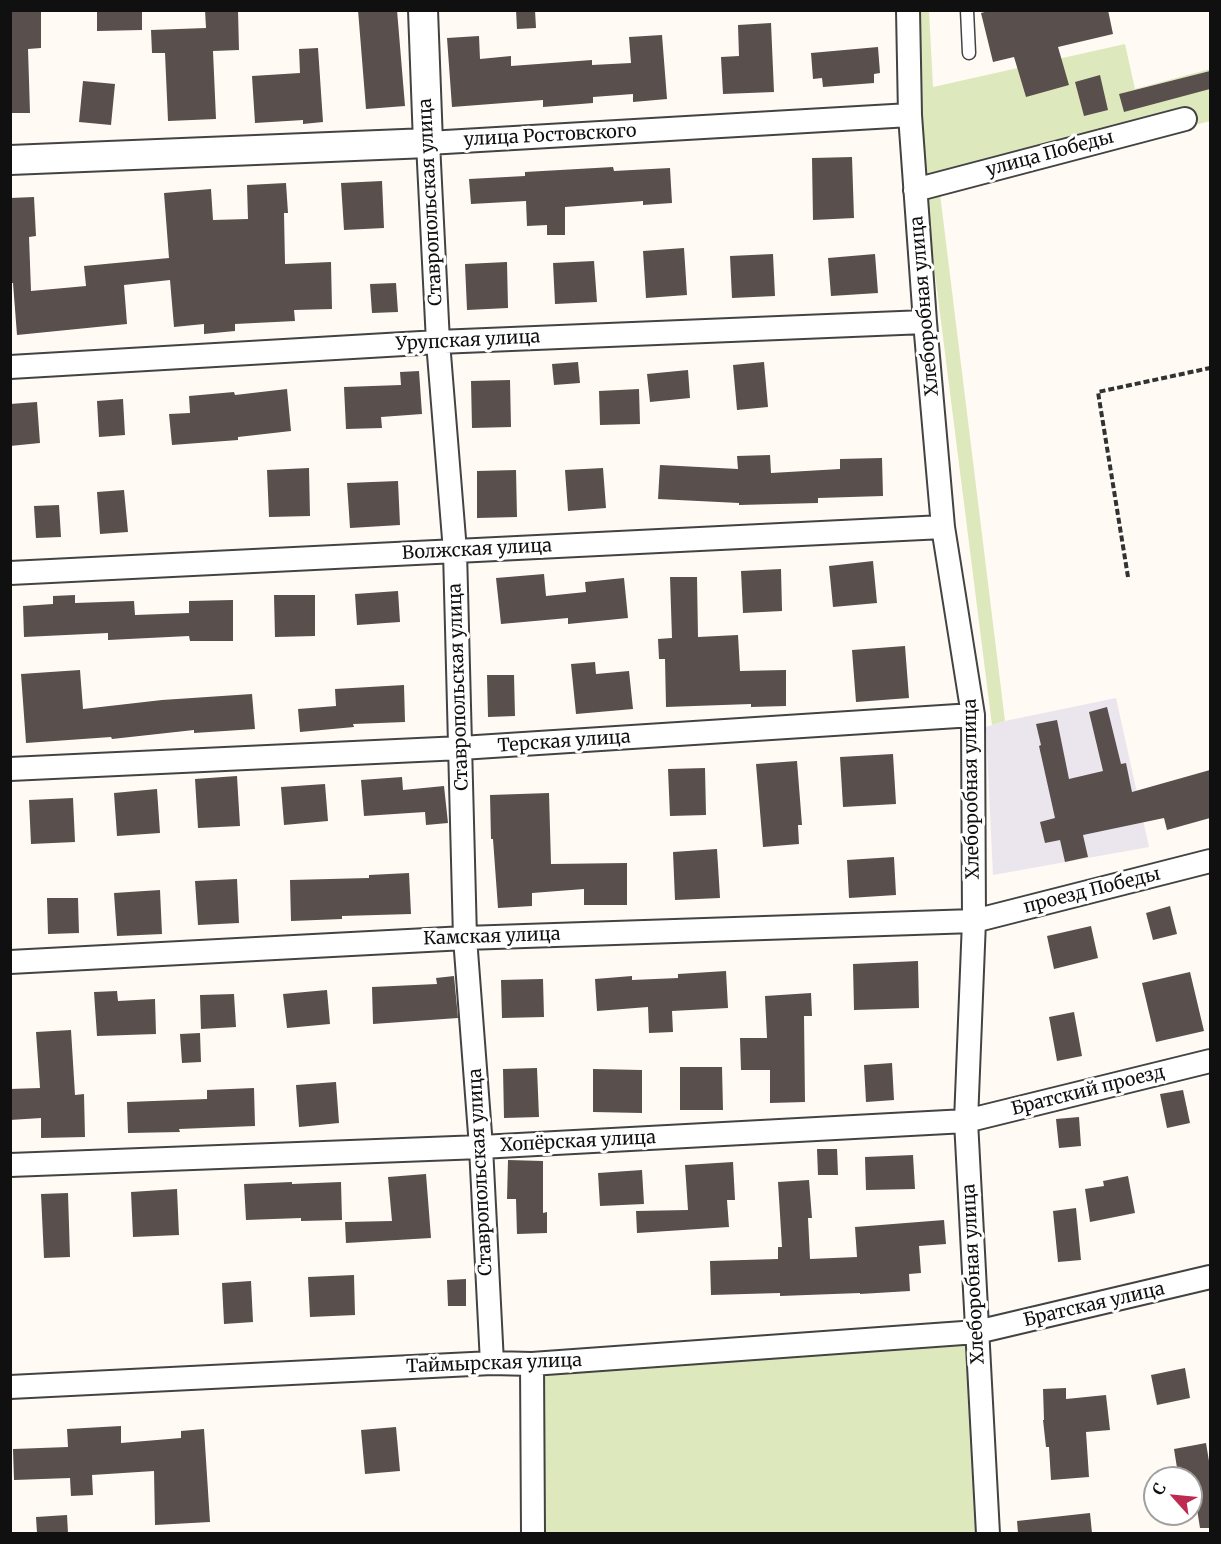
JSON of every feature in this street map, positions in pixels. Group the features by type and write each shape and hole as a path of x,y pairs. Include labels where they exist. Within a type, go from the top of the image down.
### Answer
{"street":[{"name":"Ставропольская улица","path":"423,10 438,342 456,551 465,938 481,1147 492,1363"},
{"name":"Хлеборобная улица","path":"908,10 910,115 915,190 943,527 973,715 974,921 966,1121 988,1533"},
{"name":"улица Ростовского","path":"10,160 428,143 910,115"},
{"name":"улица Победы","path":"915,190 1185,119"},
{"name":"Урупская улица","path":"10,367 438,342 925,322"},
{"name":"Волжская улица","path":"10,573 943,527"},
{"name":"Терская улица","path":"10,769 461,748 973,715"},
{"name":"проезд Победы","path":"974,921 1210,861"},
{"name":"Камская улица","path":"10,962 465,938 974,921"},
{"name":"Братский проезд","path":"966,1121 1210,1060"},
{"name":"Хопёрская улица","path":"10,1166 481,1147 966,1121"},
{"name":"Братская улица","path":"977,1332 1210,1277"},
{"name":"Таймырская улица","path":"10,1387 492,1363 532,1364 977,1332"},
{"path":"532,1364 534,1533"}],"lane":[{"path":"967,10 969,53"}],"path":[{"path":"1128,577 1098,392 1210,368"}],"shaded area":[{"path":"1116,698 1149,847 993,875 986,727"}],"green space":[{"path":"914,11 929,11 933,87 1125,44 1135,89 1210,69 1210,121 940,194 1005,721 992,725 921,163"},
{"path":"969,1341 980,1533 538,1533 537,1373"}],"building":[{"path":"10,10 41,10 41,48 28,49 30,113 10,113"},
{"path":"97,10 142,10 142,30 97,31"},
{"path":"205,10 238,10 239,50 213,51 216,119 168,121 165,53 152,53 151,30 206,28"},
{"path":"358,10 397,10 405,106 366,109"},
{"path":"516,10 535,10 536,28 517,29"},
{"path":"992,10 1108,10 1113,34 1058,47 1069,85 1026,97 1014,57 993,62 981,13"},
{"path":"771,23 774,92 723,94 721,57 739,56 738,25"},
{"path":"662,35 667,99 633,102 633,94 593,97 593,103 543,107 543,100 452,107 447,38 479,36 480,59 511,56 511,66 592,60 592,65 631,63 629,37"},
{"path":"878,47 880,73 874,74 874,83 823,87 822,78 813,79 811,53"},
{"path":"318,48 323,122 303,124 303,120 255,123 252,76 300,73 299,49"},
{"path":"1210,71 1210,89 1124,112 1119,94"},
{"path":"1100,75 1108,110 1084,116 1075,82"},
{"path":"83,81 115,84 111,125 79,122"},
{"path":"852,157 854,218 813,220 812,158"},
{"path":"613,167 614,171 670,168 672,203 643,205 643,201 565,207 565,235 547,235 547,225 527,226 526,201 471,204 469,179 525,176 525,172"},
{"path":"382,181 384,228 344,230 341,183"},
{"path":"286,183 288,213 284,213 285,264 331,262 332,309 294,310 295,321 235,324 235,331 204,334 204,324 174,327 170,280 124,285 127,324 17,335 13,283 10,283 10,198 34,197 36,236 29,237 31,291 86,286 84,266 169,258 164,193 211,189 213,220 248,219 247,185"},
{"path":"684,248 687,295 646,298 643,251"},
{"path":"773,254 775,296 732,298 730,256"},
{"path":"875,254 878,293 831,296 828,258"},
{"path":"594,261 597,302 555,304 553,263"},
{"path":"507,262 508,308 467,310 465,264"},
{"path":"396,283 398,312 372,313 370,284"},
{"path":"578,362 580,383 554,385 552,364"},
{"path":"764,362 768,407 737,410 733,365"},
{"path":"688,370 690,398 650,402 647,374"},
{"path":"419,371 422,414 381,417 382,428 346,429 344,387 401,385 400,372"},
{"path":"510,380 511,427 472,428 471,381"},
{"path":"287,389 291,431 238,437 238,440 172,445 169,414 190,413 189,396 234,392 235,395"},
{"path":"639,389 640,424 600,425 599,391"},
{"path":"123,399 125,435 99,437 97,401"},
{"path":"37,402 40,443 10,446 10,404"},
{"path":"770,455 771,473 840,469 840,459 882,458 883,496 818,498 818,503 739,505 739,503 658,499 660,465 738,469 737,456"},
{"path":"309,468 310,516 269,517 267,470"},
{"path":"603,468 606,508 568,511 565,470"},
{"path":"516,470 517,517 477,518 477,471"},
{"path":"398,481 400,525 350,528 347,483"},
{"path":"124,490 128,532 100,534 97,492"},
{"path":"59,505 61,537 36,538 34,506"},
{"path":"873,561 877,603 833,607 829,566"},
{"path":"781,569 782,611 743,613 741,571"},
{"path":"544,574 546,596 586,592 585,582 624,578 628,618 568,624 568,618 501,624 496,578"},
{"path":"670,577 697,577 698,637 738,635 740,671 786,670 786,706 751,707 751,704 666,707 665,659 659,659 658,639 672,638"},
{"path":"398,591 400,622 357,625 355,594"},
{"path":"75,595 75,603 134,601 135,615 189,613 189,601 233,600 233,641 190,641 189,636 108,640 108,633 24,637 23,606 53,604 53,596"},
{"path":"274,595 315,595 315,636 275,637"},
{"path":"905,646 909,698 856,702 852,650"},
{"path":"595,662 596,674 629,671 633,709 576,714 571,664"},
{"path":"80,670 83,709 162,700 252,694 255,729 194,733 194,730 112,739 111,737 26,743 21,674"},
{"path":"487,675 514,675 515,716 488,717"},
{"path":"404,685 405,722 353,724 354,727 300,732 298,709 336,706 335,689"},
{"path":"1107,707 1121,764 1126,763 1132,792 1210,770 1210,818 1167,830 1164,818 1083,835 1088,857 1065,862 1060,840 1045,843 1040,822 1055,818 1036,724 1057,720 1069,779 1103,771 1089,712"},
{"path":"893,754 896,804 843,807 840,757"},
{"path":"797,761 802,825 798,825 799,844 763,847 756,764"},
{"path":"705,768 706,815 670,816 668,769"},
{"path":"237,776 240,826 198,828 195,779"},
{"path":"402,777 403,790 444,786 448,823 426,825 425,812 364,816 361,780"},
{"path":"325,784 328,821 284,825 281,787"},
{"path":"157,789 160,833 117,836 114,793"},
{"path":"549,793 551,864 627,863 627,905 584,905 584,889 532,893 532,906 498,908 493,839 491,839 490,795"},
{"path":"73,798 75,842 31,844 29,800"},
{"path":"717,849 720,898 675,900 673,852"},
{"path":"894,857 896,895 849,898 847,860"},
{"path":"409,873 411,914 342,916 342,919 291,921 290,880 369,878 369,875"},
{"path":"237,879 239,923 198,925 195,881"},
{"path":"160,890 162,934 117,936 114,893"},
{"path":"47,898 78,898 79,933 48,934"},
{"path":"1170,906 1177,934 1153,940 1146,913"},
{"path":"1091,926 1098,958 1054,969 1047,936"},
{"path":"918,961 919,1008 854,1010 853,964"},
{"path":"726,971 728,1008 672,1011 673,1032 649,1033 648,1007 597,1011 595,979 632,976 632,980 678,978 678,974"},
{"path":"1190,972 1204,1031 1156,1042 1142,983"},
{"path":"454,976 458,1018 373,1024 372,987 437,984 436,978"},
{"path":"543,979 544,1017 502,1018 501,980"},
{"path":"327,990 330,1024 287,1028 283,994"},
{"path":"117,991 118,1001 155,999 156,1034 97,1036 94,992"},
{"path":"811,993 812,1016 804,1016 805,1102 770,1103 770,1070 741,1070 740,1038 767,1038 765,996"},
{"path":"234,994 236,1027 201,1029 200,995"},
{"path":"1074,1012 1082,1056 1057,1061 1049,1017"},
{"path":"71,1030 75,1095 84,1094 85,1137 41,1138 41,1118 10,1120 10,1089 40,1088 36,1032"},
{"path":"200,1033 201,1062 182,1063 180,1034"},
{"path":"892,1063 894,1100 866,1102 864,1065"},
{"path":"680,1067 722,1067 723,1110 680,1110"},
{"path":"537,1068 539,1117 504,1118 503,1069"},
{"path":"593,1069 642,1070 642,1113 593,1112"},
{"path":"336,1082 339,1123 299,1127 296,1085"},
{"path":"254,1088 255,1126 179,1129 180,1132 128,1133 127,1102 207,1099 207,1090"},
{"path":"1183,1090 1190,1123 1167,1128 1160,1094"},
{"path":"1079,1117 1081,1146 1059,1148 1056,1119"},
{"path":"817,1149 837,1149 838,1175 818,1175"},
{"path":"913,1155 915,1189 866,1190 865,1157"},
{"path":"508,1160 543,1161 543,1213 547,1212 547,1233 517,1234 516,1199 507,1199"},
{"path":"733,1162 735,1200 727,1200 729,1227 637,1233 636,1211 688,1210 685,1165"},
{"path":"642,1170 644,1204 600,1206 598,1173"},
{"path":"426,1174 431,1238 346,1243 345,1222 392,1221 388,1177"},
{"path":"1128,1176 1135,1213 1090,1222 1085,1189 1104,1186 1103,1181"},
{"path":"809,1180 812,1218 808,1218 810,1259 857,1257 855,1227 944,1220 946,1244 919,1246 921,1273 909,1274 910,1291 780,1296 780,1293 711,1295 710,1261 778,1259 778,1247 782,1247 778,1182"},
{"path":"292,1182 292,1184 341,1182 342,1220 301,1221 301,1218 246,1220 244,1184"},
{"path":"177,1189 179,1235 133,1237 131,1192"},
{"path":"68,1193 70,1257 44,1258 41,1194"},
{"path":"1076,1208 1081,1260 1058,1262 1053,1211"},
{"path":"354,1275 355,1315 310,1317 308,1277"},
{"path":"466,1279 466,1306 448,1306 447,1280"},
{"path":"251,1281 253,1322 224,1324 222,1283"},
{"path":"1185,1368 1190,1398 1157,1405 1151,1375"},
{"path":"1066,1388 1066,1399 1106,1395 1110,1430 1086,1432 1089,1477 1051,1480 1049,1447 1046,1447 1043,1420 1043,1389"},
{"path":"121,1426 121,1443 181,1438 181,1431 204,1429 210,1522 155,1525 154,1471 92,1475 93,1495 71,1496 70,1478 14,1480 13,1449 68,1447 67,1429"},
{"path":"396,1427 400,1471 365,1474 361,1430"},
{"path":"1206,1443 1210,1467 1210,1528 1200,1528 1200,1526 1203,1526 1203,1466 1177,1466 1174,1449"},
{"path":"1090,1513 1092,1533 1018,1533 1017,1521"},
{"path":"67,1515 68,1533 37,1533 36,1517"}]}
